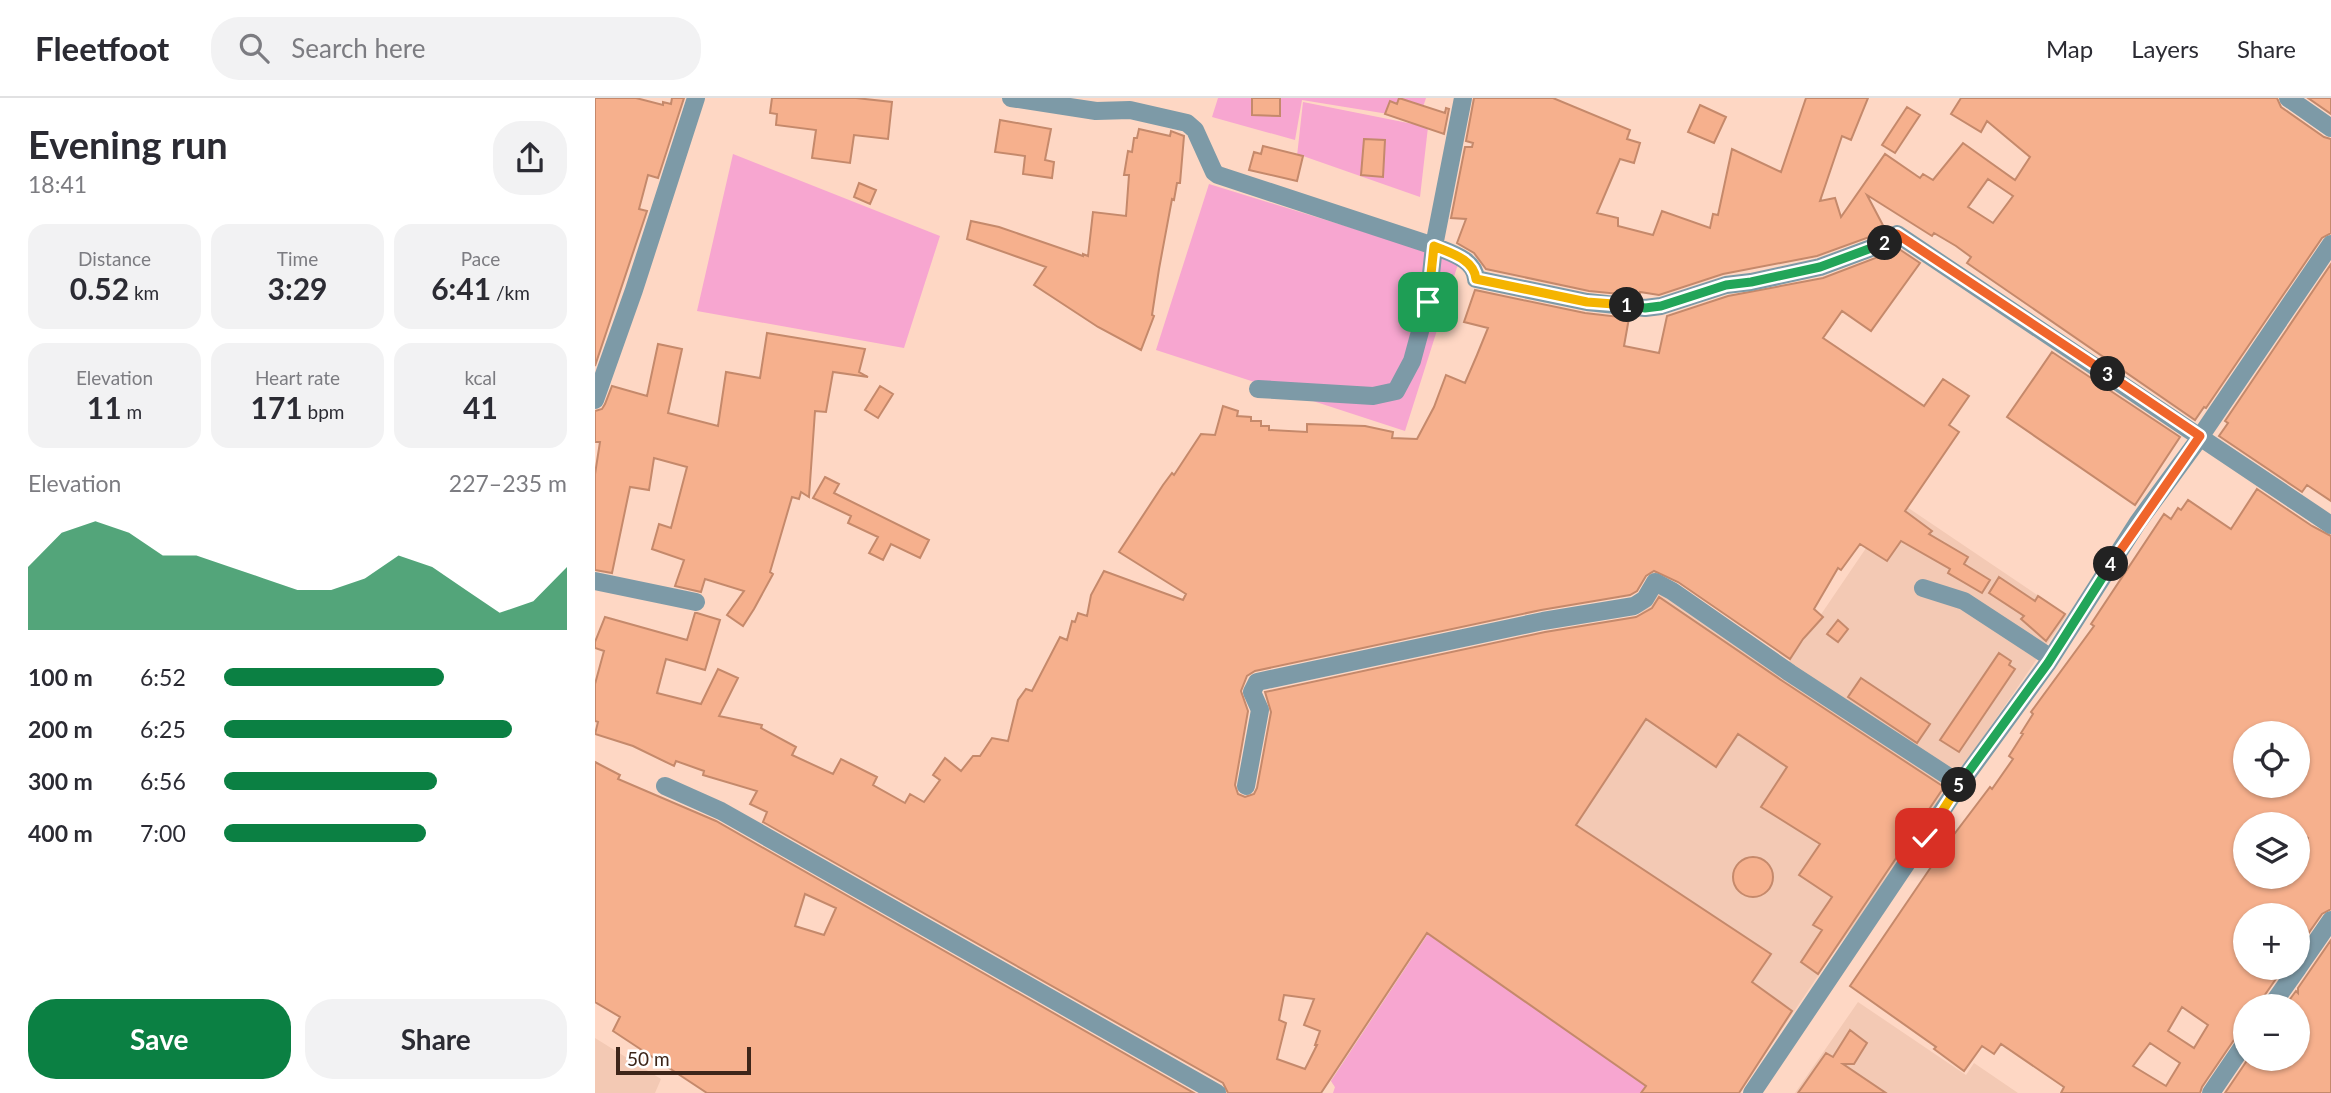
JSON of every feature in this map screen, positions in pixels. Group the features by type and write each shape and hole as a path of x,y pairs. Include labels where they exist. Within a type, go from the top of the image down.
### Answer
{"street":[{"path":"595,400 599,372 634,290 696,98"},
{"path":"1011,98 1098,105 1132,104 1187,123 1193,127 1217,175 1434,246 1468,262 1476,271 1476,279 1587,302 1645,308 1661,306 1726,285 1820,267 1893,240 1897,234 2331,525"},
{"path":"1258,389 1373,396 1396,391 1412,361 1428,302 1434,246 1463,98"},
{"path":"2288,98 2331,128"},
{"path":"1752,1093 1960,784 2051,658 2138,522 2331,244"},
{"path":"595,581 696,602"},
{"path":"1246,786 1260,710 1252,692 1257,682 1543,621 1634,606 1645,599 1655,582 1960,784"},
{"path":"1923,587 1964,601 2051,658"},
{"path":"665,786 722,811 1217,1093"},
{"path":"2310,951 2331,920"},
{"path":"2211,1093 2233,1061"}],"shaded area":[{"path":"1218,98 1426,98 1419,119 1302,100 1295,140 1212,117"},
{"path":"1303,102 1428,127 1420,197 1297,156"},
{"path":"733,154 940,236 904,348 697,311"},
{"path":"1209,184 1459,261 1405,431 1156,350"},
{"path":"1898,501 2067,615 1956,777 1788,663"},
{"path":"1663,583 1955,779 1903,861 1834,952 1739,1093 1336,1093 1331,1081 1490,846 1615,649"},
{"path":"1428,934 1646,1086 1641,1093 1333,1093 1335,1087 1331,1081"},
{"path":"1858,1002 1966,1075 1974,1063 2018,1093 1795,1093"},
{"path":"595,1038 661,1079 655,1093 595,1093"}],"building":[{"path":"595,98 636,98 663,105 663,102 671,104 672,98 684,98 658,178 648,175 639,209 647,211 595,366"},
{"path":"772,98 856,98 892,102 888,139 854,135 850,163 812,158 816,130 776,125 777,114 770,113"},
{"path":"1252,98 1280,98 1280,116 1252,115"},
{"path":"1399,98 1445,113 1446,108 1449,109 1444,134 1385,114 1390,101 1397,104"},
{"path":"1474,98 1553,98 1630,130 1627,139 1640,143 1634,163 1620,159 1597,213 1618,218 1618,226 1653,235 1662,211 1710,228 1713,214 1718,215 1732,149 1781,172 1806,98 1868,98 1851,140 1842,136 1820,201 1835,198 1841,217 1885,154 1920,178 1923,174 1933,180 1963,143 2015,180 2030,157 1987,121 1981,132 1951,114 1961,98 2277,98 2281,107 2331,139 2331,233 2322,238 2206,408 2204,407 2195,420 1967,263 1971,257 1956,246 1934,233 1932,236 1867,195 1886,231 1817,256 1723,274 1659,295 1589,291 1486,269 1474,253 1457,243 1466,219 1451,218 1465,147 1472,147 1473,143 1466,141","holes":["1988,179 2013,196 1993,223 1968,207"]},
{"path":"2308,98 2331,98 2331,114"},
{"path":"1700,105 1726,117 1714,143 1688,132"},
{"path":"1907,107 1920,115 1895,153 1882,145"},
{"path":"1000,120 1051,129 1045,160 1054,162 1052,178 1023,174 1025,156 995,152"},
{"path":"1139,129 1170,136 1171,131 1184,136 1180,183 1177,183 1174,200 1172,199 1159,269 1154,316 1141,350 1098,327 1034,285 1046,267 967,239 971,221 999,227 1088,256 1093,212 1126,216 1129,175 1124,175 1128,151 1132,152 1134,138 1137,138"},
{"path":"1364,139 1385,140 1383,177 1361,175"},
{"path":"1263,146 1303,156 1297,181 1249,170 1254,152 1261,154"},
{"path":"859,183 876,190 870,204 854,197"},
{"path":"1899,249 1920,263 1871,331 1842,311 1823,338 1924,406 1943,379 1969,396 1949,425 1959,432 1905,511 1932,531 1929,534 1968,557 1964,564 1990,580 1982,593 1948,573 1950,569 1901,541 1887,561 1860,544 1841,570 1838,568 1814,609 1823,617 1803,639 1790,659 1678,582 1654,571 1646,576 1637,591 1630,595 1541,610 1255,671 1247,676 1241,691 1248,711 1235,785 1238,794 1245,797 1254,794 1257,788 1271,712 1265,692 1545,632 1636,617 1652,608 1659,597 1944,787 1818,974 1801,962 1822,930 1813,925 1832,897 1799,875 1820,844 1761,807 1787,767 1738,734 1716,767 1646,719 1576,825 1771,954 1752,982 1792,1011 1739,1093 1641,1093 1646,1086 1427,933 1321,1093 1228,1093 1223,1083 763,822 767,812 750,804 757,791 703,775 704,771 676,761 674,766 633,746 595,734 598,722 595,721 595,684 604,651 595,648 595,642 605,617 687,640 697,613 720,620 705,670 666,659 657,693 701,704 718,669 738,678 719,716 762,725 761,728 796,747 792,755 833,774 841,759 877,777 873,785 905,803 910,794 924,802 940,780 933,775 945,758 961,771 973,756 980,756 992,738 1008,741 1018,700 1026,689 1032,691 1060,637 1067,640 1072,621 1075,622 1078,613 1087,616 1091,595 1104,571 1183,600 1186,594 1119,552 1163,485 1172,473 1174,475 1201,434 1215,435 1223,406 1238,411 1237,416 1261,421 1261,426 1269,426 1269,430 1307,432 1307,424 1365,426 1393,432 1392,438 1417,439 1434,407 1446,375 1465,383 1488,328 1464,322 1475,290 1585,313 1629,318 1624,346 1659,353 1667,316 1728,296 1823,278","holes":["1284,995 1314,999 1304,1025 1320,1031 1317,1045 1305,1069 1277,1059 1286,1023 1279,1020"]},
{"path":"2331,264 2331,501 2307,485 2302,492 2219,436 2228,423 2225,421"},
{"path":"767,333 865,349 859,372 868,377 833,372 826,412 815,411 809,497 801,492 799,499 792,497 770,572 773,574 743,626 727,615 744,591 705,579 701,592 675,586 684,560 652,549 659,524 671,528 687,467 654,458 649,490 630,487 612,573 595,570 595,474 600,442 595,442 595,411 602,409 612,386 647,396 658,344 682,349 668,413 718,426 726,372 760,378"},
{"path":"2052,352 2180,437 2135,505 2007,417"},
{"path":"880,386 893,394 878,418 865,410"},
{"path":"825,477 839,484 834,493 929,540 920,558 891,544 883,560 869,553 878,537 848,523 851,516 813,498"},
{"path":"2257,489 2331,536 2331,909 2322,914 2310,931 2310,903 2233,903 2233,980 2275,980 2265,994 2233,994 2233,1041 2200,1093 2061,1093 2064,1087 2001,1044 1994,1054 1982,1046 1964,1071 1934,1049 1936,1047 1850,986 1946,845 2013,759 2009,756 2033,714 2031,712 2094,626 2091,624 2164,514 2171,519 2178,508 2181,510 2188,500 2231,529","holes":["2182,1007 2208,1025 2194,1048 2168,1031","2150,1043 2180,1063 2166,1086 2133,1066"]},
{"path":"1999,577 2035,601 2038,596 2065,614 2046,641 2021,619 2024,616 1989,593"},
{"path":"1838,620 1848,629 1838,642 1827,634"},
{"path":"1999,653 2011,661 2009,665 2015,669 1959,752 1940,740"},
{"path":"1861,678 1930,724 1917,743 1848,697"},
{"path":"595,762 620,775 618,779 716,821 1194,1093 707,1093 613,1031 620,1017 595,1002","holes":["805,894 836,908 824,935 795,926"]},
{"path":"1753,857 1767,863 1773,877 1767,891 1753,897 1739,891 1733,877 1739,863"},
{"path":"2331,940 2331,1093 2225,1093 2240,1071 2310,1071 2310,994 2294,994 2296,991 2298,993 2304,980 2310,980 2310,971"},
{"path":"1850,1030 1867,1043 1854,1064 1843,1064 1886,1093 1798,1093 1826,1053 1833,1057"}],"route":[{"path":"1428,302 1434,246 1468,262 1476,271 1476,279 1587,302 1645,308 1661,306 1726,285 1751,282 1844,260 1893,240 1897,234 2200,436 2138,522 2048,663 1960,784 1925,838"}]}
